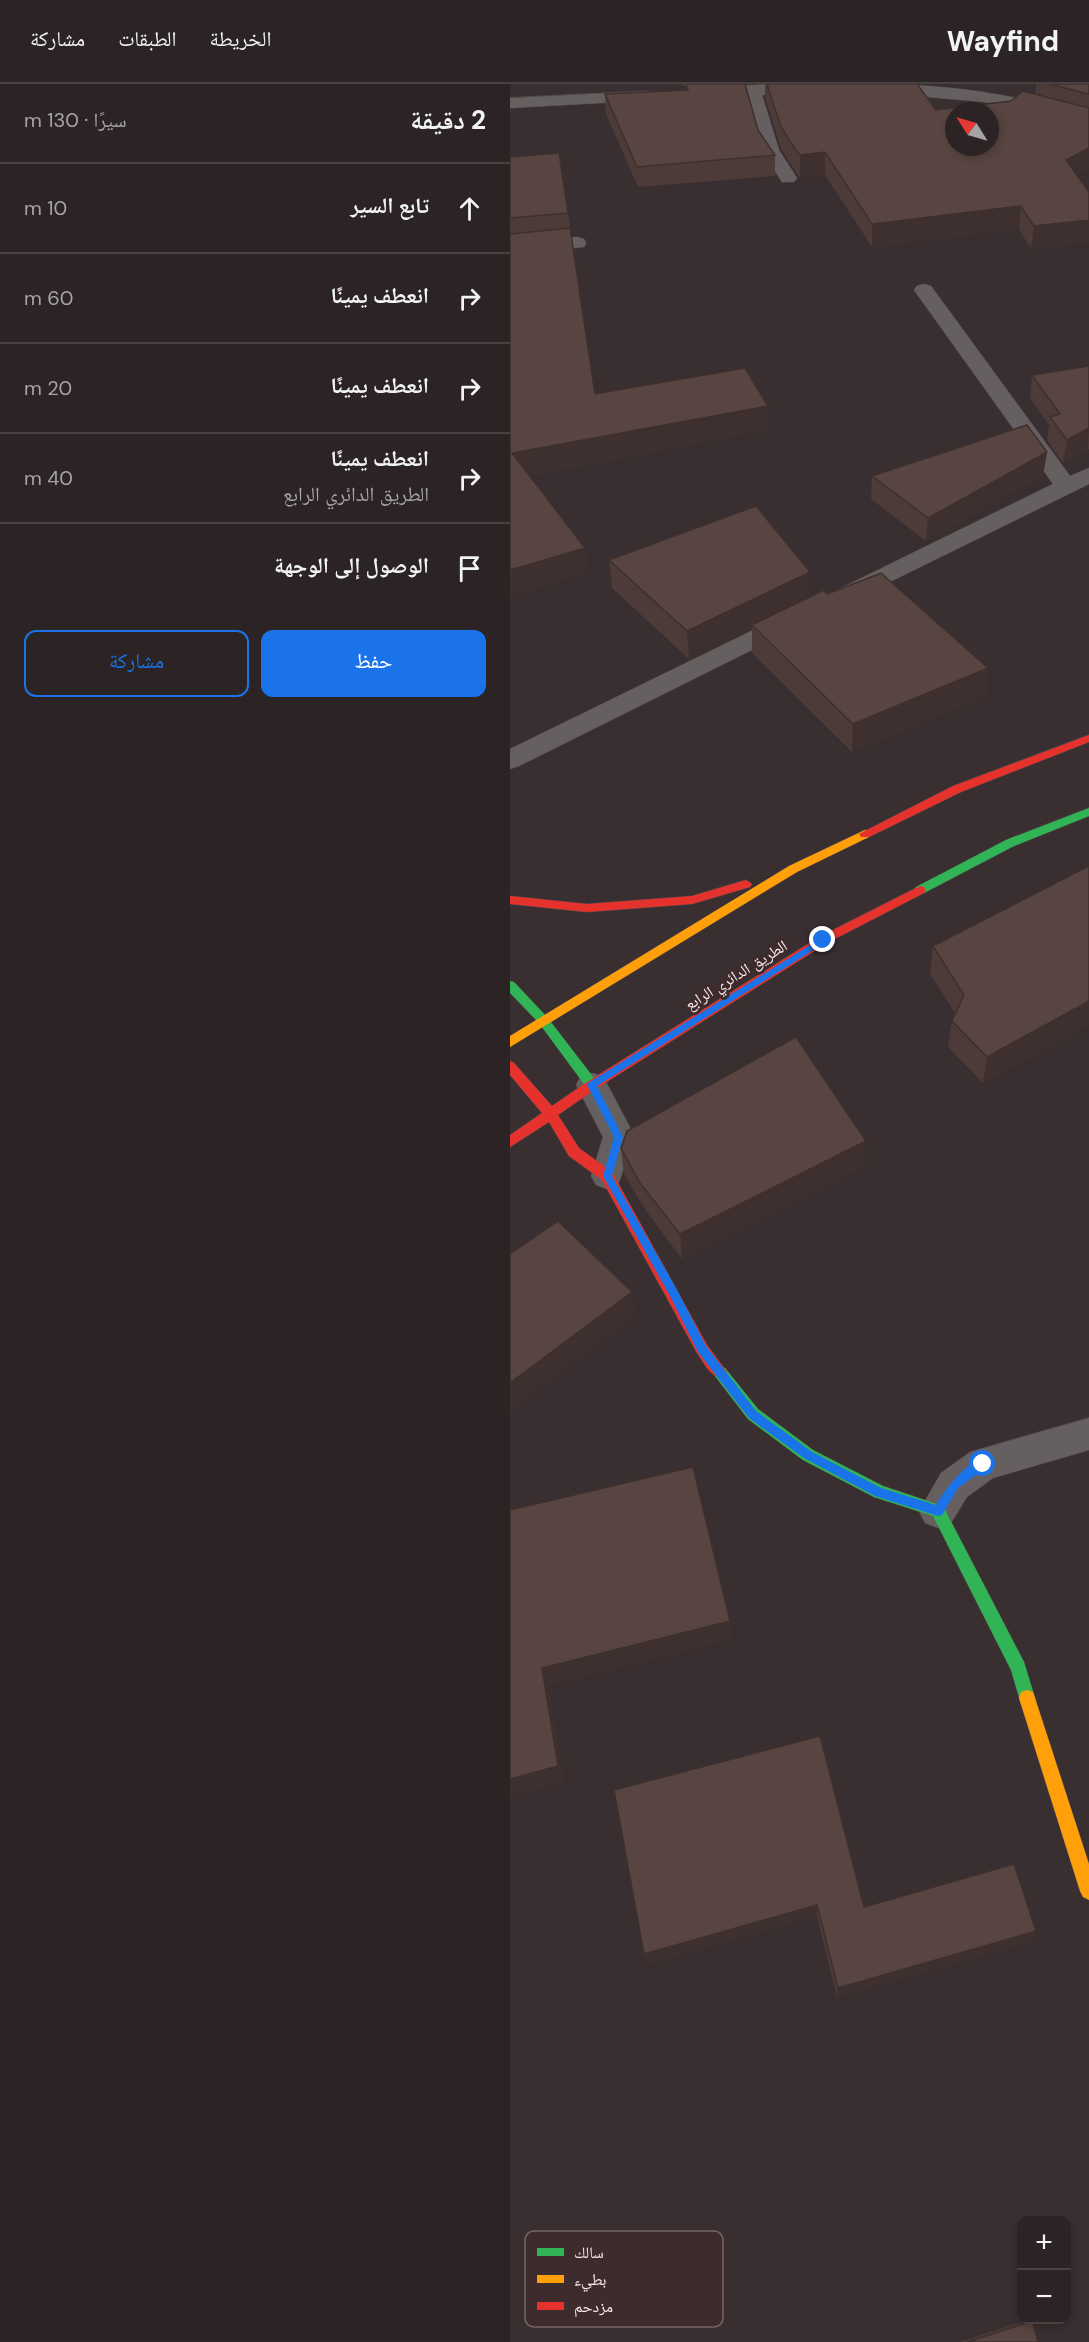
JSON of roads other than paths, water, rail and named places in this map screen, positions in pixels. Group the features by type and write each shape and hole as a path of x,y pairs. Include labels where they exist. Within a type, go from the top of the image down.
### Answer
{"main road":[{"path":"510,1042 793,869 957,789 1089,738"},
{"name":"الطريق الدائري الرابع","path":"510,1142 592,1085 823,940 1010,843 1089,812"},
{"path":"510,900 587,908 692,900 793,869"},
{"path":"510,985 543,1020 592,1085"},
{"path":"510,1066 550,1113 574,1152 607,1176 702,1349 753,1414 808,1455 879,1492 938,1511 1018,1668 1089,1892"}],"street":[{"path":"684,94 797,85 833,86"},
{"path":"857,86 936,89 982,95 1032,106 1089,124"},
{"path":"752,90 770,150 788,178"},
{"path":"510,103 661,96"},
{"path":"510,249 577,243"},
{"path":"924,290 1066,486"},
{"path":"510,760 1089,475"},
{"path":"592,1085 619,1137 607,1176"},
{"path":"938,1511 954,1485 983,1464 1089,1434"}]}
